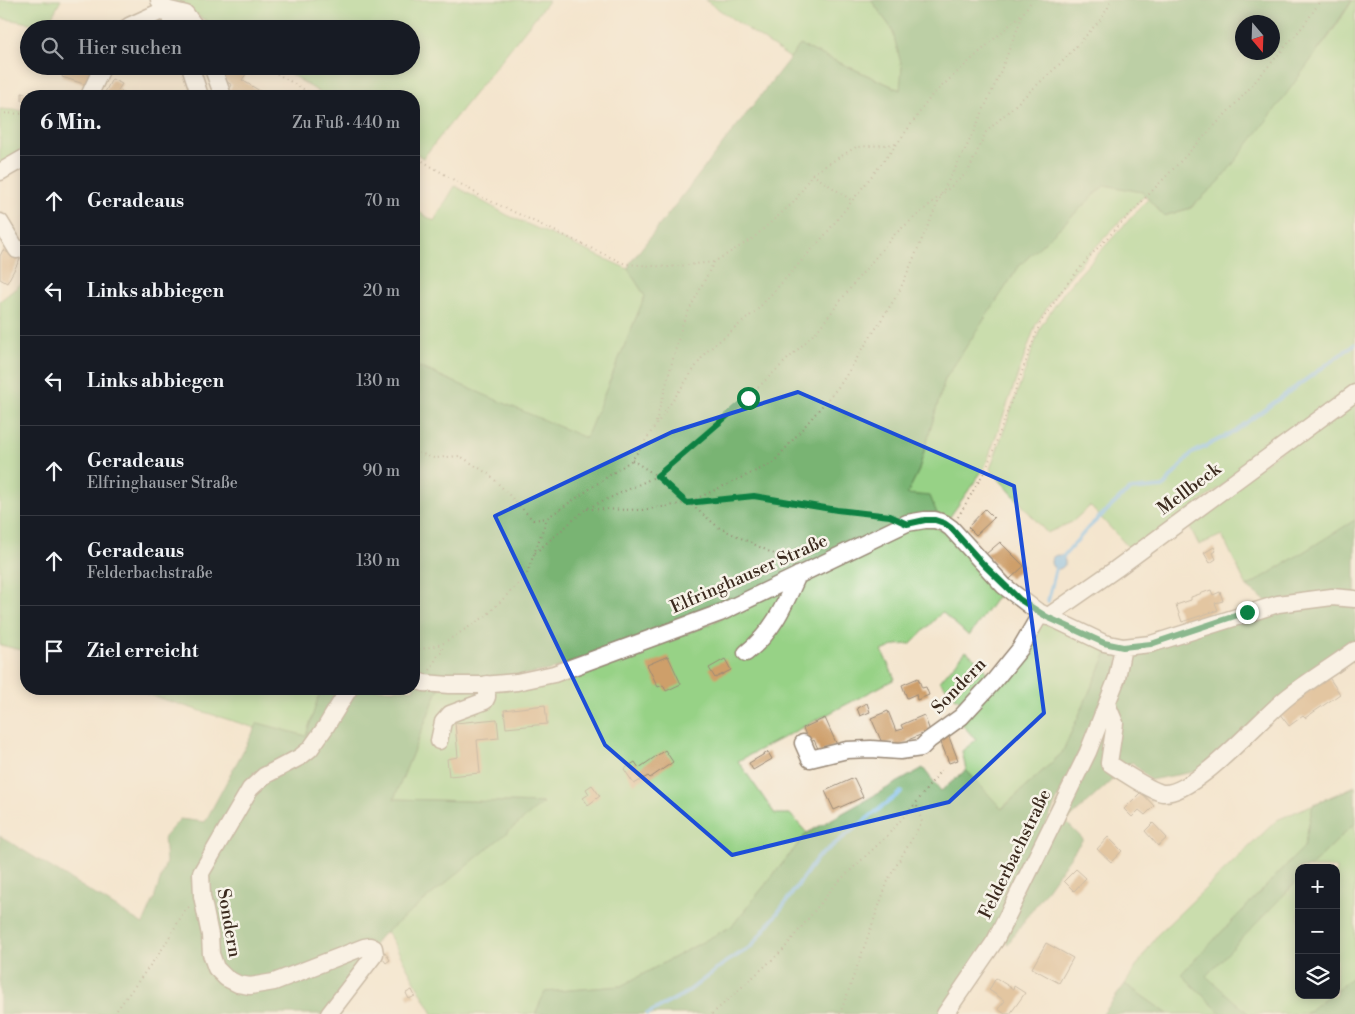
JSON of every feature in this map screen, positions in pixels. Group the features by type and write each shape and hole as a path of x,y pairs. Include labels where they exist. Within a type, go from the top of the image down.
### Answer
{"street":[{"path":"139,20 163,5"},
{"path":"163,5 170,20"},
{"path":"163,5 186,14 190,20"},
{"path":"92,90 100,75"},
{"path":"193,75 198,90"},
{"path":"215,75 221,90"},
{"path":"0,172 20,160"},
{"path":"0,222 17,250"},
{"name":"Mellbeck","path":"1042,614 1116,568 1355,393"},
{"name":"Elfringhauser Straße","path":"420,681 449,685 487,684 517,682 554,674 720,613 907,524 925,520 935,520 951,528 1004,586 1042,614"},
{"path":"746,653 760,642 783,609 804,573"},
{"path":"1042,614 1104,643 1123,647 1151,644 1278,604 1332,597 1355,599"},
{"name":"Sondern","path":"803,743 810,758 847,750 900,751 921,748 961,717 981,696 1020,649 1042,614"},
{"name":"Felderbachstraße","path":"945,1014 995,941 1088,752 1117,678 1123,647"},
{"path":"1107,704 1115,724 1110,763 1135,780 1162,793 1181,789 1208,770 1288,697 1355,650"},
{"path":"439,741 443,722 450,714 485,701 487,697 487,684"},
{"name":"Sondern","path":"329,1014 375,954 374,948 364,947 274,982 250,986 238,984 226,978 216,968 202,896 201,873 250,789 264,776 300,757 310,749 345,695"}],"path":[{"path":"687,503 773,463 840,385 900,292 942,193 967,146 998,78 1024,12 1032,0"},
{"path":"534,554 586,509 657,476 748,398 817,332 895,234 968,172 986,132 1062,62 1102,18 1112,0"},
{"path":"951,528 987,467 1040,323 1059,295 1090,257 1240,98 1304,25 1321,0"},
{"path":"420,454 434,458 460,456 490,475 534,520 547,518 632,460 705,353 758,309 825,235 932,95 976,53 1024,12"},
{"path":"279,75 305,90"},
{"path":"0,113 20,114"},
{"path":"420,160 484,198 625,264 669,267 714,262 752,239 795,202 812,174 856,147 896,144"},
{"path":"812,174 851,200"},
{"path":"656,424 682,322 714,262"},
{"path":"632,460 657,476 718,527 804,573"},
{"path":"586,509 642,510 754,496 837,510 890,516 907,524"},
{"path":"420,650 442,644 486,616 526,576 547,518"},
{"path":"420,680 438,654 442,652 442,644"},
{"path":"712,1014 783,950 836,884 886,837 916,803 941,770"},
{"path":"840,1014 889,878 922,822 916,803"},
{"path":"114,1014 163,948 185,910 202,896"}],"highlighted area":[{"path":"798,392 1014,486 1044,713 949,802 732,855 605,745 495,516 672,432"}],"green space":[{"path":"0,0 61,0 50,20 20,21 0,18"},
{"path":"174,0 549,0 423,158 420,156 420,90 316,90 292,75 420,75 420,20 204,20 194,13 181,11"},
{"path":"705,0 871,0 892,29 902,67 901,90 800,45 790,58"},
{"path":"871,0 1352,0 1274,111 1219,182 1190,208 1164,216 1142,192 1105,185 1020,265 945,379 918,472 907,494 930,496 938,516 718,609 551,670 517,676 477,678 444,675 394,799 543,803 379,938 325,1014 0,1014 0,836 143,924 154,899 166,862 164,837 180,819 205,822 258,723 306,736 319,695 420,695 420,367 586,438 645,296 628,269 630,263 800,45 900,90 902,67 892,29"},
{"path":"1353,0 1355,0 1355,387 1133,552 1090,506 1072,522 1047,533 990,469 1041,326 1066,289 1148,199 1164,216 1191,208 1219,181 1330,35"},
{"path":"0,109 20,111 20,156 0,168"},
{"path":"1105,185 1142,192 1145,195 1087,256 1061,287 1036,324 985,467 949,518 938,516 907,494 918,472 945,379 1020,265"},
{"path":"455,186 507,215 628,269 645,296 586,439 420,367 420,213 434,221"},
{"path":"20,285 20,650 0,645 0,301"},
{"path":"1355,396 1355,520 1247,587 1222,535 1199,545 1187,521"},
{"path":"1355,520 1355,594 1266,601 1247,587"},
{"path":"927,524 952,535 1000,593 969,636 942,612 911,644 896,645 882,651 895,679 738,761 775,814 790,814 807,833 732,926 621,986 545,992 535,1014 433,1014 387,931 542,803 394,799 439,688 517,690 555,683 703,627 906,530"},
{"path":"1347,602 1355,606 1355,644 1198,771 1150,780 1132,762 1066,822 1083,839 1008,944 1001,938 1125,651 1261,613"},
{"path":"1044,619 1109,648 1062,753 1001,809 966,770 962,751 976,740 960,722"},
{"path":"1109,648 1120,653 1115,675 992,940 941,1014 535,1014 545,992 621,986 732,926 807,833 923,768 941,791 966,770 1002,809 1062,753"},
{"path":"966,651 984,666 988,675 963,703 940,681"},
{"path":"150,695 319,695 306,736 258,723 255,728"},
{"path":"1355,786 1313,805 1304,847 1181,974 1222,1014 1168,1014 1125,984 1157,935 1277,820"},
{"path":"1355,787 1355,823 1313,864 1295,864 1295,883 1206,976 1249,1014 1222,1014 1181,974 1304,847 1313,805"},
{"path":"1355,823 1355,983 1351,979 1340,987 1340,864 1313,864"},
{"path":"1295,883 1295,999 1324,999 1305,1014 1249,1014 1205,976"},
{"path":"1351,978 1355,983 1355,1014 1305,1014 1324,999 1340,999 1340,987"},
{"path":"1125,984 1168,1014 1103,1014"}],"water":[{"path":"1055,555 1061,555 1065,562 1061,569 1055,569 1051,565 1051,559"}],"building":[{"path":"63,75 93,75 87,85 62,77"},
{"path":"223,75 245,75 242,80 258,90 229,90 232,85 221,78"},
{"path":"112,79 122,84 118,90 106,90"},
{"path":"3,250 20,259 7,283 0,279 0,256"},
{"path":"985,509 994,518 976,535 968,527"},
{"path":"1000,542 1024,566 1010,579 986,554"},
{"path":"1214,547 1216,551 1213,553 1216,559 1210,563 1204,553"},
{"path":"1211,590 1213,595 1220,592 1223,601 1215,603 1218,610 1182,622 1176,605"},
{"path":"668,656 681,684 666,691 663,685 658,687 647,665"},
{"path":"725,659 731,670 715,678 709,668"},
{"path":"1328,676 1340,694 1305,718 1303,716 1289,726 1279,713"},
{"path":"918,678 922,688 926,687 929,695 917,700 916,694 907,698 902,685"},
{"path":"867,703 870,712 860,716 857,708"},
{"path":"545,705 547,724 506,728 504,710"},
{"path":"888,711 896,731 903,729 901,725 924,715 930,731 908,740 909,742 896,748 894,741 883,745 871,718"},
{"path":"825,718 837,745 820,753 814,740 809,743 803,728"},
{"path":"497,719 499,738 477,740 480,773 449,776 447,759 458,757 455,723"},
{"path":"947,732 958,760 949,763 938,735"},
{"path":"665,750 673,762 650,778 648,776 634,784 624,769 635,762 639,768"},
{"path":"768,752 772,759 753,770 749,763"},
{"path":"854,778 863,797 834,810 825,791"},
{"path":"592,785 600,796 588,805 583,798 589,794 586,789"},
{"path":"1141,792 1154,806 1145,815 1139,810 1132,817 1124,809"},
{"path":"1153,823 1167,838 1158,846 1145,831"},
{"path":"1108,837 1122,851 1111,862 1097,849"},
{"path":"1076,869 1086,878 1074,891 1064,881"},
{"path":"1046,943 1073,958 1059,983 1032,968"},
{"path":"385,952 390,960 386,963 380,955"},
{"path":"996,978 1013,989 1014,986 1025,993 1010,1014 1005,1014 998,1009 1005,1001 989,990"},
{"path":"412,990 415,996 409,999 406,993"}],"waterway":[{"path":"1061,559 1088,528 1129,490 1163,487 1191,454 1235,431 1355,344"},
{"path":"1048,601 1057,564"},
{"path":"647,1014 686,993 726,962 751,947 817,858 901,792"}],"route":[{"path":"748,398 657,476 687,503 754,496 837,510 890,516 907,524 916,521 935,520 951,528 1004,586 1019,599 1047,617 1104,643 1123,647 1151,644 1195,631 1247,612"}]}
